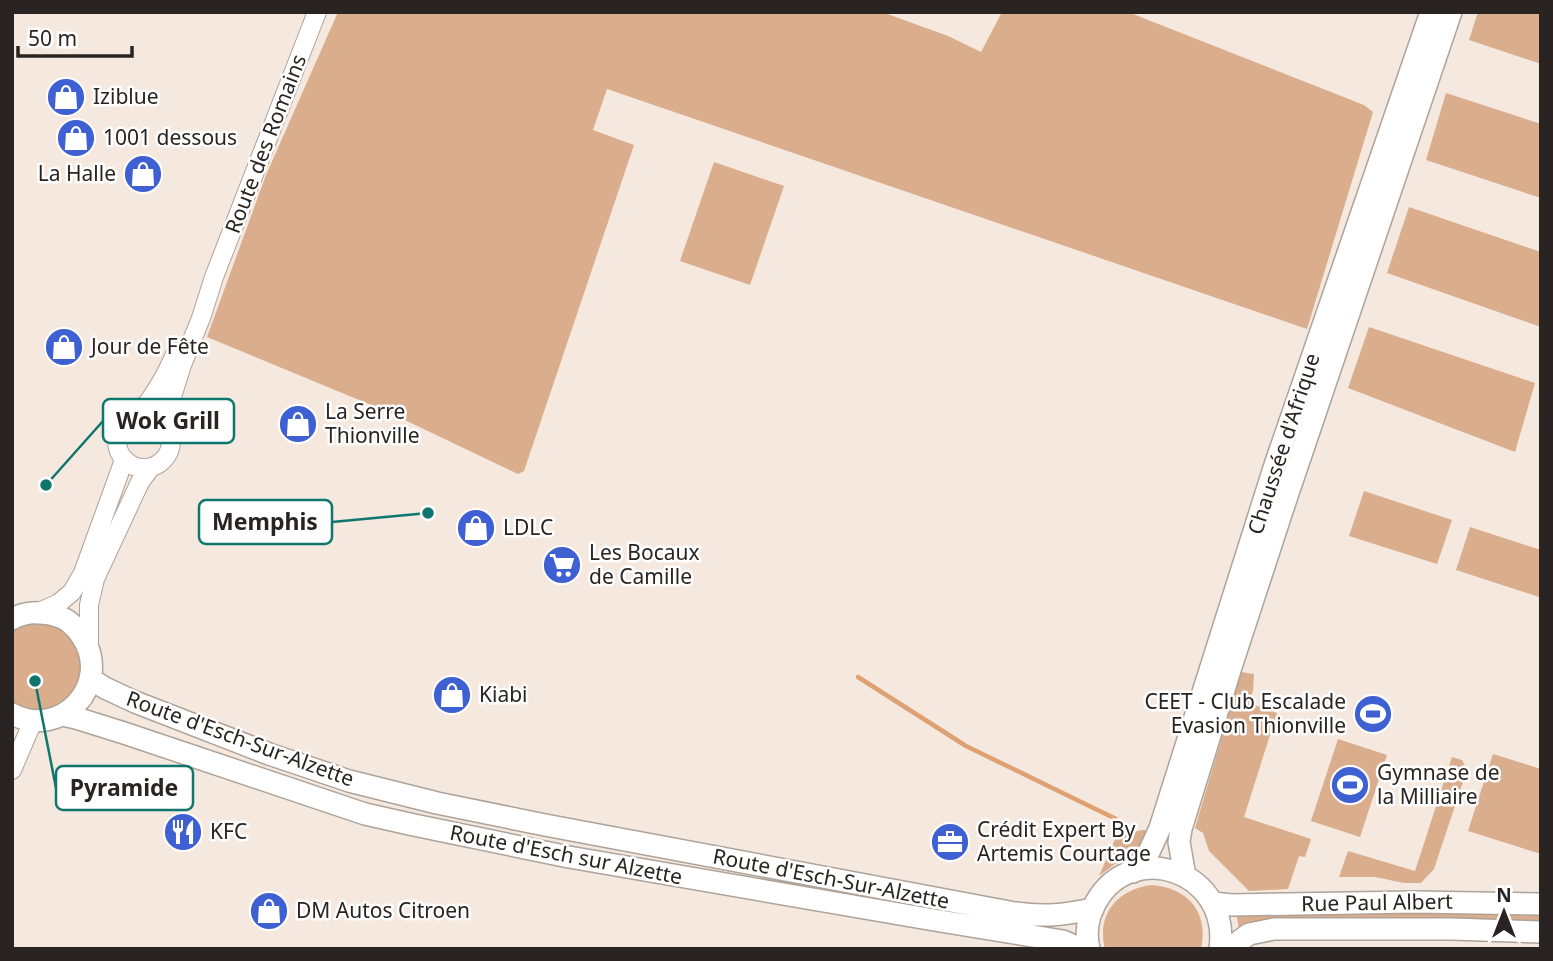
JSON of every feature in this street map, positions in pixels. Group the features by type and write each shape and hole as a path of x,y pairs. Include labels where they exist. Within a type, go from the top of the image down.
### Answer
{"main road":[{"name":"Chaussée d'Afrique","path":"1133,872 1149,852 1160,828 1275,465 1431,12"},
{"name":"Chaussée d'Afrique","path":"1185,876 1180,854 1181,829 1285,502 1451,12"},
{"path":"12,619 19,615 39,612 60,617 78,629 89,648 92,663 91,679 85,694 75,706 62,715 33,721 12,714"},
{"name":"Route d'Esch-Sur-Alzette","path":"91,679 135,702 269,754 349,781 438,803 1015,913 1042,917 1093,909"},
{"name":"Route d'Esch sur Alzette","path":"62,715 124,733 365,814 569,857 1063,941 1081,949"},
{"path":"1089,949 1087,931 1099,897 1120,878 1146,869 1172,871 1197,884 1213,903 1221,926 1220,949"},
{"name":"Rue Paul Albert","path":"1213,903 1541,904"},
{"name":"Rue Paul Albert","path":"1229,949 1249,934 1274,929 1541,932"}],"street":[{"name":"Route des Romains","path":"89,648 89,604 94,579 140,482 150,467 165,458 170,449 169,430 164,422 182,365 317,12"},
{"name":"Route des Romains","path":"39,612 60,603 72,592 83,573 124,460 117,445 120,428 152,400 190,319 214,277"},
{"path":"138,414 147,414 164,422"},
{"path":"124,460 132,466 150,467"},
{"path":"12,770 33,721"}],"shaded area":[{"path":"338,12 882,12 948,36 981,52 1002,12 1128,12 1364,105 1373,112 1307,329 607,89 593,130 634,145 524,471 518,474 388,412 207,337 266,175"},
{"path":"1478,12 1541,12 1541,64 1469,40"},
{"path":"1446,93 1541,124 1541,198 1426,160"},
{"path":"714,162 784,186 750,285 680,261"},
{"path":"1409,207 1541,252 1541,327 1387,273"},
{"path":"1369,327 1535,383 1515,452 1348,388"},
{"path":"1364,491 1452,520 1437,564 1349,536"},
{"path":"1470,527 1541,550 1539,597 1456,570"},
{"path":"37,622 52,624 65,630 83,653 82,682 64,705 35,712 12,703 12,632 23,625"},
{"path":"1241,672 1254,674 1249,703 1277,713 1244,817 1311,839 1305,857 1299,856 1288,889 1249,891 1209,851 1203,833 1195,828"},
{"path":"1338,739 1387,755 1360,837 1311,821"},
{"path":"1493,754 1541,769 1541,854 1468,831"},
{"path":"1452,757 1462,760 1467,770 1434,869 1421,883 1404,883 1375,877 1339,877 1348,851 1415,871"},
{"path":"1149,830 1146,841 1132,857 1115,864 1099,876 1115,839"},
{"path":"1152,885 1176,891 1193,904 1202,924 1201,949 1105,949 1104,925 1112,905 1129,892"},
{"path":"1236,912 1541,913 1541,923 1239,929"}],"waterway":[{"path":"858,677 966,746 1116,819"}],"place":[{"name":"Iziblue","path":"66,97"},
{"name":"1001 dessous","path":"76,138"},
{"name":"La Halle","path":"143,174"},
{"name":"Jour de Fête","path":"64,347"},
{"name":"La Serre Thionville","path":"298,424"},
{"name":"Wok Grill","path":"46,485"},
{"name":"Memphis","path":"428,513"},
{"name":"LDLC","path":"476,528"},
{"name":"Les Bocaux de Camille","path":"562,565"},
{"name":"Pyramide","path":"35,681"},
{"name":"Kiabi","path":"452,695"},
{"name":"CEET - Club Escalade Evasion Thionville","path":"1373,714"},
{"name":"Gymnase de la Milliaire","path":"1350,785"},
{"name":"KFC","path":"183,832"},
{"name":"Crédit Expert By Artemis Courtage","path":"950,842"},
{"name":"DM Autos Citroen","path":"269,911"}]}
